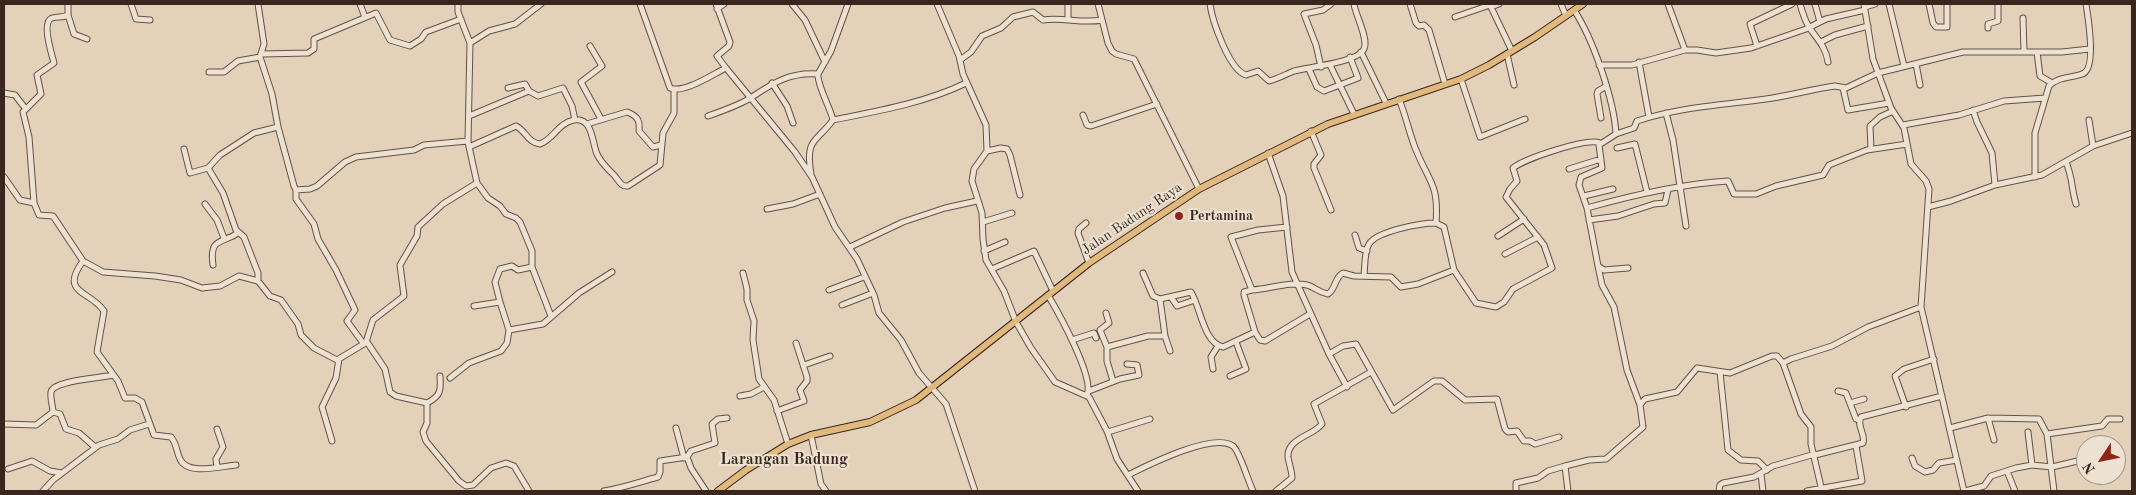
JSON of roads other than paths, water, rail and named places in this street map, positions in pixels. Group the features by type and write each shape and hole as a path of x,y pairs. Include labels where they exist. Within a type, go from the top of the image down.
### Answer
{"main road":[{"name":"Jalan Badung Raya","path":"721,490 746,470 788,444 811,434 878,418 903,407 931,390 1089,263 1199,189 1311,131 1354,114 1461,79 1509,53 1583,4"}],"street":[{"path":"68,4 68,15 74,34 87,39"},
{"path":"132,4 136,19 150,20"},
{"path":"258,4 264,44 261,56 272,94 288,170 296,190 296,199 314,224 318,239 355,310 348,321 385,369 390,392 396,396 428,403 437,398 441,391 440,376"},
{"path":"360,4 366,17"},
{"path":"458,4 458,12 470,43 469,144 476,183 489,200 500,206 506,214 514,216 520,222 532,250 532,267 551,316"},
{"path":"470,43 489,31 518,22 541,4"},
{"path":"296,190 310,189 317,186 345,162 356,156 414,150 424,145 469,144 516,126 522,129 530,140 540,144 548,140 562,125 575,120 583,120 587,124 597,154 624,186 632,184 660,165 663,132 674,113 674,90 668,84 656,45 640,4"},
{"path":"724,4 717,6 730,42 729,46 717,56 812,176 835,227 850,247 873,293 879,313 901,340 915,367 931,390 940,396 948,408 975,491"},
{"path":"792,4 805,20 825,62"},
{"path":"833,120 828,102 820,87 818,74 825,62 848,4"},
{"path":"937,4 960,60 966,83 985,119 987,151 974,169 972,178 977,201 981,209 984,251 1016,322 1053,380 1061,386 1088,393 1113,381 1139,376 1137,364 1127,364"},
{"path":"1068,4 1068,19"},
{"path":"1098,4 1112,50 1116,54 1134,59 1199,189"},
{"path":"1210,4 1221,42 1241,73 1246,75 1258,70 1269,81 1293,72 1330,65 1361,52 1364,44 1360,21 1354,11 1354,4"},
{"path":"1321,66 1316,45 1304,14 1323,10 1330,4"},
{"path":"1410,4 1416,23 1419,26 1424,25 1429,30 1445,84"},
{"path":"1455,17 1490,5 1491,7 1500,4"},
{"path":"1561,4 1566,16"},
{"path":"1668,4 1685,50"},
{"path":"1757,46 1750,24 1792,4"},
{"path":"1800,4 1809,28 1821,42 1828,62"},
{"path":"1815,4 1820,22"},
{"path":"1599,65 1632,65 1685,50 1716,53 1757,46 1875,4"},
{"path":"1889,4 1904,66"},
{"path":"1929,4 1933,23 1936,27 1947,27 1946,4"},
{"path":"1988,28 1988,24 1998,21 1998,4"},
{"path":"2037,52 2040,76 2052,83 2085,74 2090,68 2086,4"},
{"path":"1491,7 1509,53 1514,85"},
{"path":"1865,7 1871,51 1888,102 1903,125 1911,164 1927,184 1928,207 1921,308 1956,460 1965,491 1984,486 1991,476 2006,471 2032,465 2052,467 2076,461"},
{"path":"1574,10 1590,37 1605,87 1616,134"},
{"path":"960,60 972,52 982,36 1001,28 1013,16 1033,12 1041,20 1068,19 1086,23 1102,20"},
{"path":"209,72 228,70 240,60 261,56 308,53 314,49 314,39 366,17 378,14 390,40 410,46 421,39 426,32 461,19"},
{"path":"24,108 41,94 37,75 54,63 48,47 50,20 68,15"},
{"path":"2024,18 2024,52"},
{"path":"1821,42 1835,35 1868,26"},
{"path":"590,46 602,66 581,82 601,119"},
{"path":"1364,276 1367,251 1371,242 1396,230 1436,223 1444,227 1454,270 1476,303 1496,307 1504,302 1513,289 1540,273 1552,269 1544,245 1506,197 1510,188 1516,183 1513,171 1515,166 1548,153 1591,141 1600,143 1616,134 1634,128 1637,121 1649,117 1707,104 1767,99 1835,86 1850,87 1878,73 1963,52 2037,52 2090,49"},
{"path":"1361,52 1386,103"},
{"path":"1309,68 1319,91 1339,86 1358,78 1350,57"},
{"path":"1639,62 1649,117"},
{"path":"1916,64 1920,85"},
{"path":"1330,65 1354,114"},
{"path":"674,90 706,80 726,68"},
{"path":"708,116 751,98 772,83 800,74 818,74"},
{"path":"1461,79 1480,137 1526,119"},
{"path":"772,83 787,106 793,123"},
{"path":"812,176 810,159 812,143 833,120 897,107 946,92 966,83"},
{"path":"2035,177 2035,133 2045,98 2052,83"},
{"path":"508,88 525,84 529,91 538,96 563,88 572,106 575,120"},
{"path":"1601,118 1597,94 1598,91 1605,87"},
{"path":"1843,88 1848,110 1888,102"},
{"path":"470,116 529,91"},
{"path":"4,93 15,95 24,108 23,112 29,137 34,203 39,215 53,216 83,262 103,272 181,280 202,288 220,286 239,276 258,281"},
{"path":"1903,125 1973,110 2004,101 2045,98"},
{"path":"1399,99 1416,149 1434,184 1437,201 1436,223"},
{"path":"1083,115 1087,125 1091,126 1157,104"},
{"path":"1973,110 1992,153 1995,185"},
{"path":"1871,149 1870,126 1880,117 1893,111"},
{"path":"587,124 627,112 640,122 639,131 653,147 661,145"},
{"path":"1666,113 1681,188 1686,226"},
{"path":"2089,120 2092,146"},
{"path":"184,149 190,173 208,168 220,155 254,133 278,127"},
{"path":"1311,131 1321,155 1314,168 1330,210"},
{"path":"1928,207 1995,185 2035,177 2066,162 2092,146 2132,133"},
{"path":"1516,491 1514,486 1516,483 1538,478 1548,471 1609,457 1619,445 1643,427 1640,405 1627,370 1614,307 1602,285 1587,208 1579,179 1602,168 1600,143"},
{"path":"1617,148 1635,144 1647,192"},
{"path":"1587,208 1647,192 1728,182 1734,194 1756,194 1776,186 1823,175 1829,165 1871,149 1907,144"},
{"path":"987,151 1001,148 1006,149 1010,155 1020,195"},
{"path":"1268,152 1283,196 1292,272 1329,354 1347,387"},
{"path":"1570,169 1601,159"},
{"path":"2066,162 2074,180 2072,189 2076,204"},
{"path":"208,168 223,193 238,233 243,235 255,265 258,281 270,296 281,300 298,324 301,335 314,348 332,359 339,359 364,343 373,320 404,296 400,265 417,236 418,227 443,204 476,183"},
{"path":"4,177 20,200 34,203"},
{"path":"1584,196 1613,189"},
{"path":"1589,220 1618,216 1657,203 1665,203 1668,190"},
{"path":"767,209 793,204 820,194"},
{"path":"850,247 903,222 945,208 977,201"},
{"path":"205,204 217,220 224,238"},
{"path":"983,222 1012,213"},
{"path":"1498,236 1524,219"},
{"path":"1086,223 1079,228 1078,233 1089,263"},
{"path":"1252,290 1231,237 1258,230 1287,228"},
{"path":"213,265 212,252 224,238 238,233"},
{"path":"1355,235 1359,248 1367,251"},
{"path":"1505,254 1538,237"},
{"path":"984,251 1005,242"},
{"path":"992,269 1034,251 1087,378 1088,393 1108,432 1117,459 1138,491"},
{"path":"83,262 75,275 74,283 79,291 104,310 97,352 113,375 124,398 135,398 142,402 154,435 171,437 177,444 180,459 187,466 203,468 236,465"},
{"path":"450,378 468,363 501,351 507,344 509,330 495,282 500,269 512,266 518,270 532,267"},
{"path":"1598,266 1604,270 1628,268"},
{"path":"1310,314 1265,341 1260,340 1255,332 1244,292 1297,284 1308,285 1316,292 1328,294 1340,274 1391,277 1402,287 1418,284 1454,270"},
{"path":"509,330 543,324 579,293 612,272"},
{"path":"743,273 747,289 747,300 754,321 753,340 757,372 764,387 772,396 788,444"},
{"path":"1143,274 1153,296 1160,299 1191,292 1206,329 1218,346 1226,347 1255,332"},
{"path":"829,290 864,277"},
{"path":"842,305 873,293"},
{"path":"1171,297 1177,306 1195,300"},
{"path":"1160,299 1165,336 1170,351"},
{"path":"474,306 500,302"},
{"path":"1783,363 1791,358 1832,346 1868,327 1921,308"},
{"path":"1106,313 1109,323 1100,330 1107,347 1106,361 1113,381"},
{"path":"1072,340 1094,333 1096,338"},
{"path":"1107,347 1148,336 1165,336"},
{"path":"1230,376 1244,370 1246,367 1236,342"},
{"path":"777,411 804,402 800,390 807,381 807,377 796,343"},
{"path":"1329,354 1354,343 1393,410 1434,381 1442,380 1463,399 1497,399 1506,430 1516,431 1524,441 1530,441 1535,444 1559,437"},
{"path":"1213,369 1211,357 1218,346"},
{"path":"804,365 830,356"},
{"path":"1640,405 1647,398 1677,392 1696,368 1730,373 1772,356 1777,356 1783,363 1800,411 1811,427 1812,444 1822,490"},
{"path":"332,441 322,407 336,378 339,359"},
{"path":"1906,407 1895,376 1904,369 1934,359"},
{"path":"1276,491 1284,489 1292,478 1288,459 1290,448 1300,438 1322,424 1314,404 1347,387 1370,372"},
{"path":"1720,372 1728,450 1741,460 1759,462 1767,470"},
{"path":"53,412 51,392 53,388 67,381 113,375"},
{"path":"740,396 754,393 764,387"},
{"path":"1719,491 1720,485 1723,483 1761,474 1791,460 1856,446 1864,441 1859,420 1856,418 1846,393 1838,391"},
{"path":"1859,420 1861,417 1871,414 1906,407 1942,396"},
{"path":"1850,403 1864,399"},
{"path":"428,403 428,424 423,430 423,434 431,449 466,488 473,486 491,468 506,462 514,466 529,491"},
{"path":"4,424 36,425 53,412"},
{"path":"53,412 60,414 66,429 79,432 96,447"},
{"path":"604,491 628,487 638,481 658,476 660,461 686,457 691,451 715,443 712,424 718,419 727,418"},
{"path":"1950,428 1988,418 2037,418 2041,420 2047,434 2054,491"},
{"path":"1988,418 1994,440"},
{"path":"1108,432 1150,419"},
{"path":"2047,434 2102,426 2108,419 2120,419"},
{"path":"43,491 96,447 118,439 135,428 149,424"},
{"path":"676,428 691,468 706,491"},
{"path":"217,429 223,447 216,459 217,467"},
{"path":"2028,432 2032,465"},
{"path":"811,434 821,487 826,491"},
{"path":"1128,475 1178,452 1199,446 1228,444 1236,449 1253,491"},
{"path":"1806,491 1822,490 1862,481 1856,446"},
{"path":"1912,458 1916,466 1925,472 1933,470 1939,463 1956,460"},
{"path":"8,469 32,460 50,471 63,473"},
{"path":"1565,466 1568,491"},
{"path":"2006,471 2015,491"},
{"path":"1761,474 1763,491"}],"place":[{"name":"Pertamina","path":"1179,216"}],"district":[{"name":"Larangan Badung","path":"784,460"}]}
